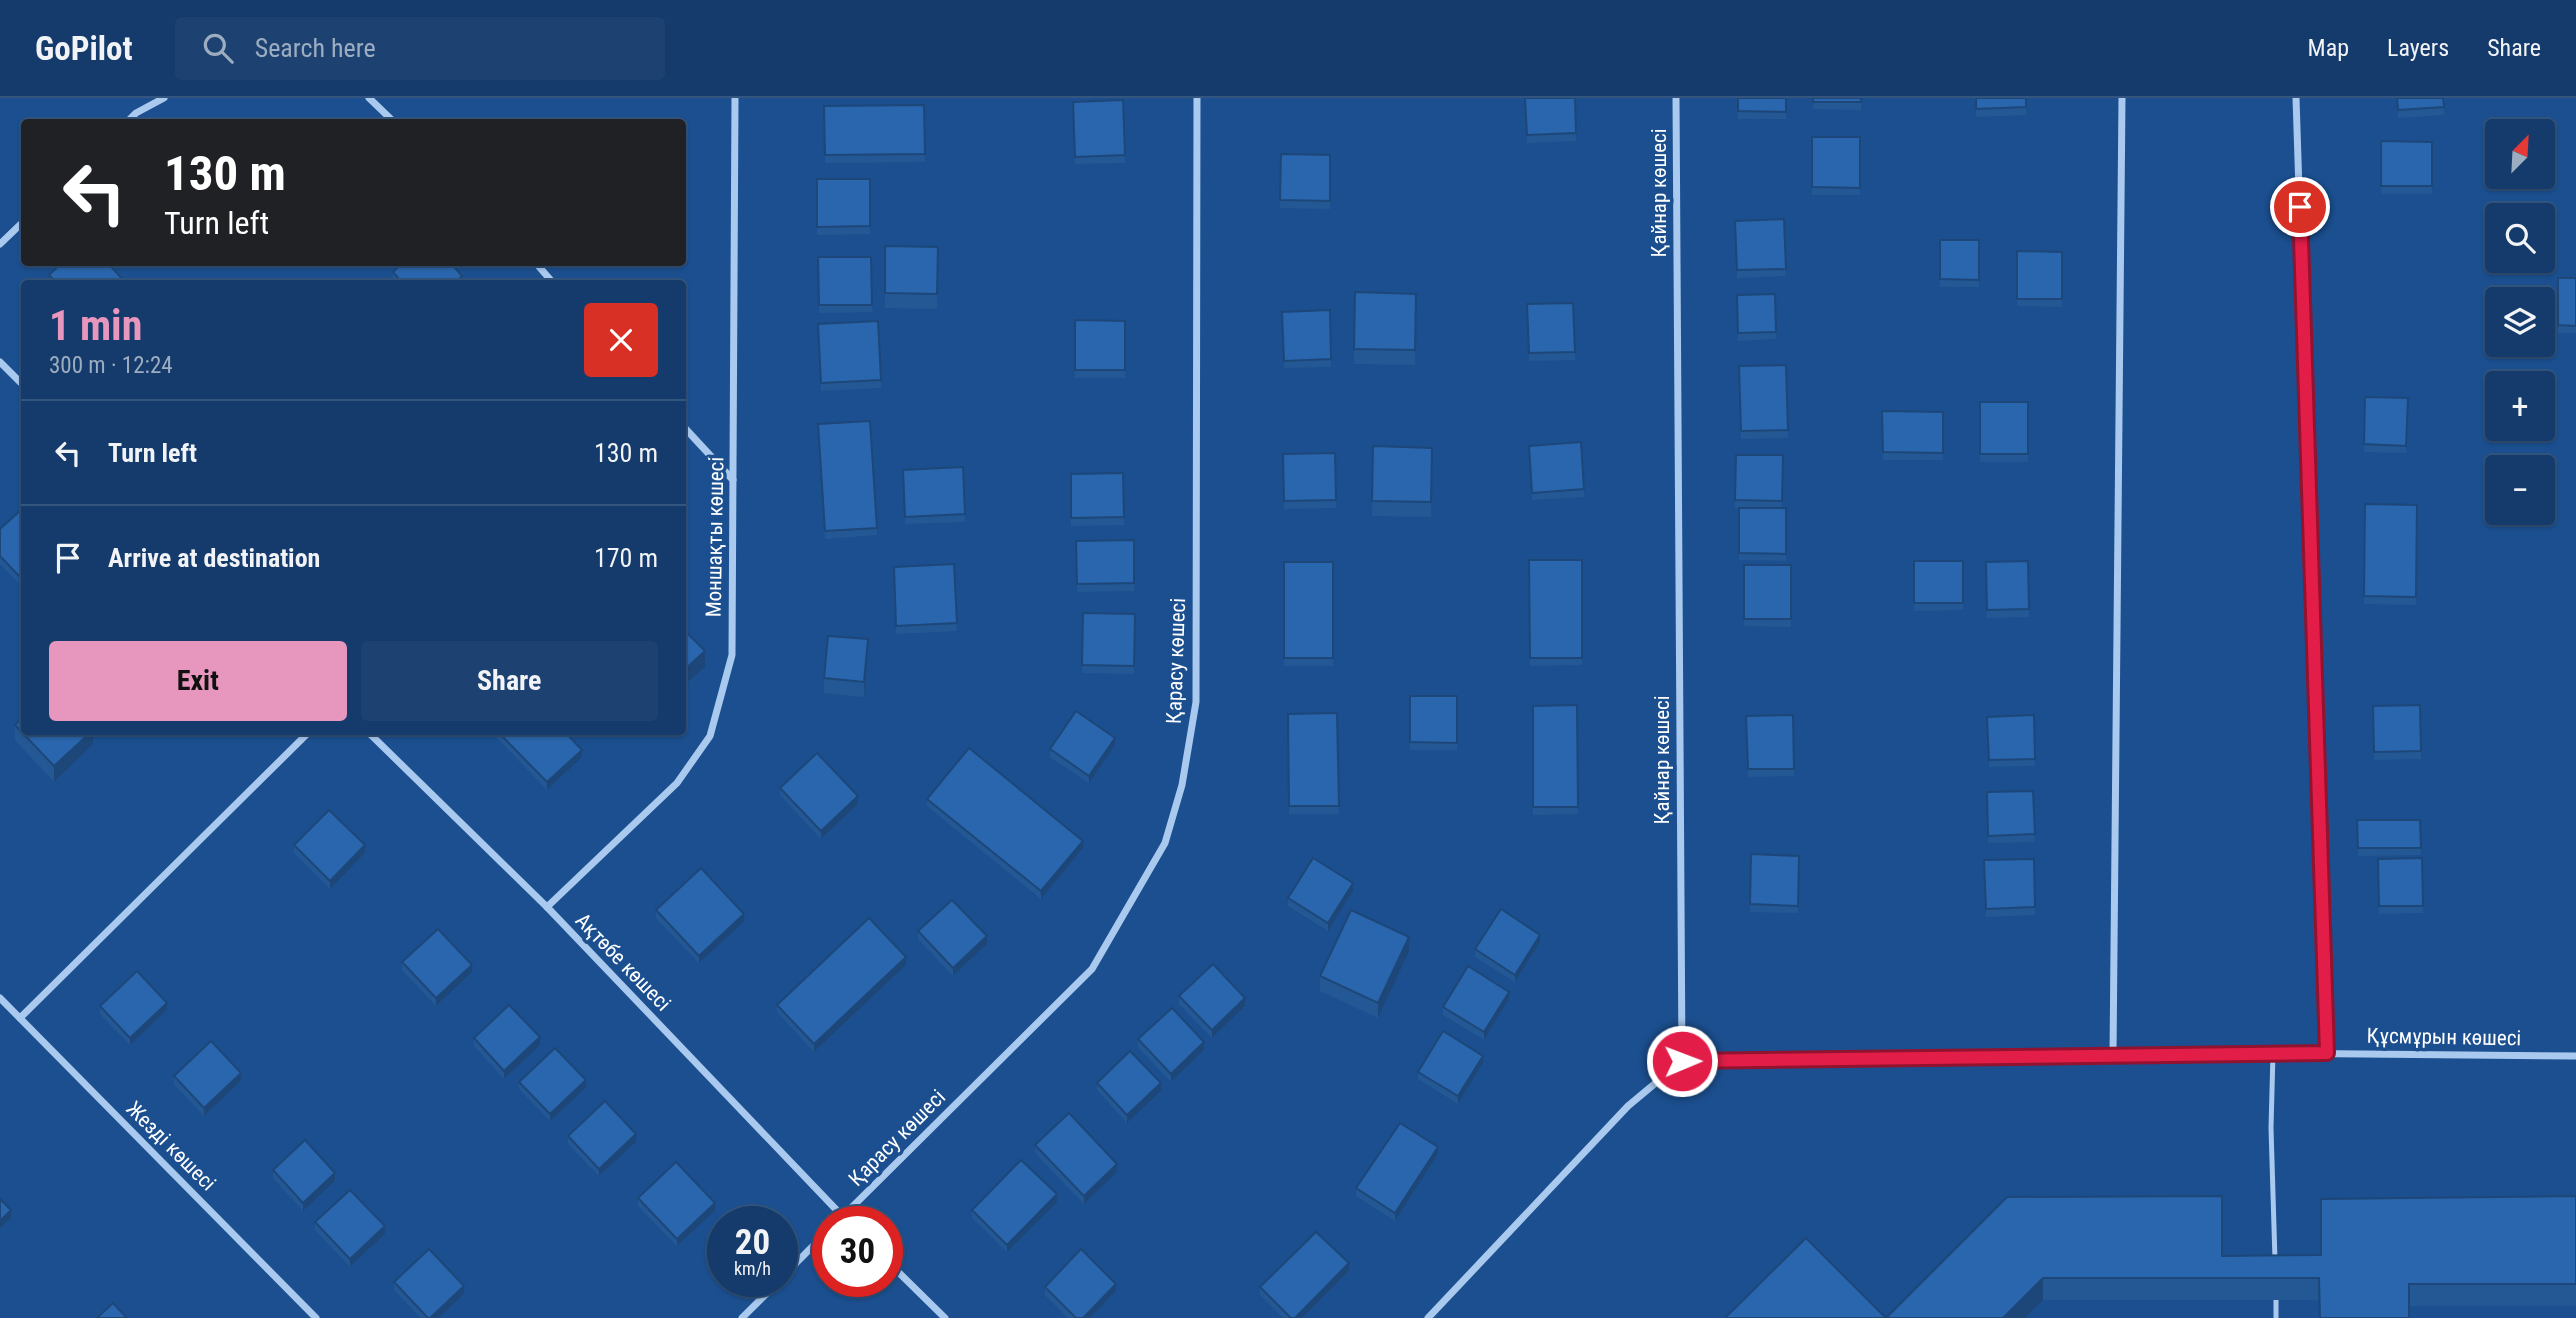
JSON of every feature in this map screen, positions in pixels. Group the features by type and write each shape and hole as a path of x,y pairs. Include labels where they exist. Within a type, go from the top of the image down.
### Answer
{"street":[{"path":"130,119 164,98"},
{"path":"369,98 391,119"},
{"name":"Моншақты көшесі","path":"547,907 677,783 710,736 732,655 735,98"},
{"name":"Қарасу көшесі","path":"856,1206 1092,969 1165,843 1182,785 1196,702 1197,98"},
{"name":"Қайнар көшесі","path":"1676,98 1682,1061"},
{"path":"2113,1055 2122,98"},
{"path":"2296,98 2327,1053"},
{"path":"0,244 21,224"},
{"path":"538,266 551,280"},
{"path":"0,362 21,383"},
{"path":"686,429 733,481"},
{"path":"20,1018 306,735"},
{"name":"Ақтөбе көшесі","path":"371,735 547,907 829,1206"},
{"name":"Жезді көшесі","path":"0,998 316,1318"},
{"name":"Құсмұрын көшесі","path":"1682,1061 2327,1053 2576,1056"},
{"path":"1428,1318 1629,1106 1682,1061"},
{"path":"798,1261 812,1247"},
{"path":"903,1277 945,1318"},
{"path":"742,1318 762,1297"}],"lane":[{"path":"2273,1054 2271,1128 2276,1264"},
{"path":"2276,1300 2276,1318"}],"building":[{"path":"1525,98 1575,98 1576,133 1527,135"},
{"path":"1738,98 1786,98 1786,112 1738,111"},
{"path":"1813,98 1861,98 1861,102 1813,102"},
{"path":"1976,98 2026,98 2026,107 1976,109"},
{"path":"2397,98 2443,98 2444,107 2398,110"},
{"path":"1123,100 1125,155 1075,157 1073,102"},
{"path":"924,105 925,154 825,155 824,106"},
{"path":"1812,137 1860,137 1860,188 1812,187"},
{"path":"2381,141 2432,142 2432,186 2381,186"},
{"path":"1281,154 1330,155 1330,201 1280,200"},
{"path":"817,179 870,179 870,226 817,227"},
{"path":"1784,219 1786,269 1737,270 1735,221"},
{"path":"1940,240 1979,240 1979,280 1940,279"},
{"path":"885,246 938,247 937,294 885,293"},
{"path":"2017,251 2062,252 2062,299 2017,299"},
{"path":"818,257 871,257 872,305 819,305"},
{"path":"59,266 111,266 123,280 53,280 49,275"},
{"path":"399,266 453,266 462,276 458,280 400,280 393,272"},
{"path":"2558,278 2576,278 2576,326 2558,325"},
{"path":"1355,292 1416,294 1415,350 1354,349"},
{"path":"1775,294 1776,332 1738,333 1737,295"},
{"path":"1573,303 1575,352 1529,353 1527,304"},
{"path":"1330,310 1331,359 1284,361 1282,312"},
{"path":"1075,320 1125,321 1125,370 1075,370"},
{"path":"878,321 881,380 821,383 818,324"},
{"path":"1786,365 1788,430 1741,431 1739,366"},
{"path":"2365,397 2408,398 2406,446 2364,444"},
{"path":"1980,402 2028,402 2028,454 1980,454"},
{"path":"1882,411 1943,412 1943,453 1883,452"},
{"path":"870,421 877,528 825,531 818,424"},
{"path":"1581,442 1584,489 1532,493 1529,446"},
{"path":"1373,446 1432,448 1431,502 1372,501"},
{"path":"1335,453 1336,500 1284,501 1283,454"},
{"path":"1736,455 1783,455 1782,501 1735,500"},
{"path":"963,467 965,514 905,517 903,470"},
{"path":"1123,473 1124,517 1071,518 1071,474"},
{"path":"2365,504 2417,505 2416,597 2364,596"},
{"path":"1739,508 1786,508 1786,554 1739,553"},
{"path":"21,510 20,577 0,556 0,529"},
{"path":"1134,540 1134,583 1077,584 1076,541"},
{"path":"1529,560 1582,560 1582,658 1530,658"},
{"path":"1914,561 1963,561 1963,603 1914,603"},
{"path":"2028,561 2029,609 1987,610 1986,562"},
{"path":"1284,562 1333,562 1333,658 1284,658"},
{"path":"954,564 957,623 896,626 894,567"},
{"path":"1744,565 1791,565 1791,619 1744,619"},
{"path":"1083,613 1135,614 1134,666 1082,665"},
{"path":"686,632 705,651 686,668"},
{"path":"828,636 868,639 864,682 824,678"},
{"path":"1410,696 1457,696 1457,743 1410,742"},
{"path":"1577,705 1578,807 1533,807 1533,706"},
{"path":"2420,705 2421,751 2374,752 2373,706"},
{"path":"1076,711 1115,738 1089,776 1050,749"},
{"path":"1337,713 1339,806 1289,806 1288,714"},
{"path":"1793,715 1794,769 1748,769 1746,716"},
{"path":"2034,715 2035,759 1989,760 1987,717"},
{"path":"21,719 21,731 15,725"},
{"path":"25,735 88,735 54,766"},
{"path":"501,735 568,735 582,750 547,782"},
{"path":"969,748 1083,841 1041,891 927,799"},
{"path":"817,753 858,796 821,831 780,788"},
{"path":"2033,791 2035,834 1988,836 1987,792"},
{"path":"329,810 365,845 330,881 294,845"},
{"path":"2357,820 2420,820 2421,848 2358,848"},
{"path":"1751,854 1799,856 1798,906 1750,904"},
{"path":"1313,858 1353,883 1328,923 1288,898"},
{"path":"2422,858 2423,906 2379,906 2378,859"},
{"path":"2034,859 2035,907 1986,909 1984,860"},
{"path":"701,868 744,914 699,956 656,910"},
{"path":"952,900 987,936 953,968 918,931"},
{"path":"1501,909 1540,935 1515,975 1475,949"},
{"path":"1351,910 1409,937 1378,1003 1320,976"},
{"path":"869,918 906,957 814,1044 777,1005"},
{"path":"438,929 472,965 436,998 402,962"},
{"path":"1213,964 1245,998 1212,1030 1179,996"},
{"path":"1468,966 1509,992 1484,1032 1443,1007"},
{"path":"137,971 167,1003 130,1038 100,1006"},
{"path":"509,1005 540,1037 504,1071 474,1038"},
{"path":"1172,1008 1204,1042 1171,1074 1138,1039"},
{"path":"1443,1031 1483,1056 1458,1096 1418,1072"},
{"path":"211,1041 241,1073 204,1108 174,1076"},
{"path":"555,1048 586,1080 550,1114 519,1082"},
{"path":"1130,1051 1161,1083 1127,1115 1097,1083"},
{"path":"605,1101 636,1134 599,1169 568,1136"},
{"path":"1069,1113 1117,1164 1084,1196 1035,1145"},
{"path":"1400,1123 1438,1147 1395,1213 1356,1188"},
{"path":"305,1140 335,1173 303,1203 273,1170"},
{"path":"1021,1160 1057,1194 1007,1245 972,1210"},
{"path":"676,1162 715,1203 707,1206 707,1211 677,1239 638,1198"},
{"path":"350,1190 385,1226 350,1259 315,1222"},
{"path":"2222,1196 2222,1256 2321,1255 2321,1199 2576,1196 2576,1284 2409,1284 2409,1318 2320,1318 2319,1278 2043,1278 2003,1318 1886,1318 2007,1197"},
{"path":"0,1199 11,1210 0,1221"},
{"path":"1316,1232 1349,1263 1295,1318 1291,1318 1260,1287"},
{"path":"1806,1238 1886,1318 1725,1318"},
{"path":"429,1249 464,1286 428,1318 394,1282"},
{"path":"1081,1249 1116,1284 1083,1318 1076,1318 1045,1287"},
{"path":"113,1303 127,1318 97,1318"}],"route":[{"path":"1682,1061 2327,1053 2300,207"}]}
